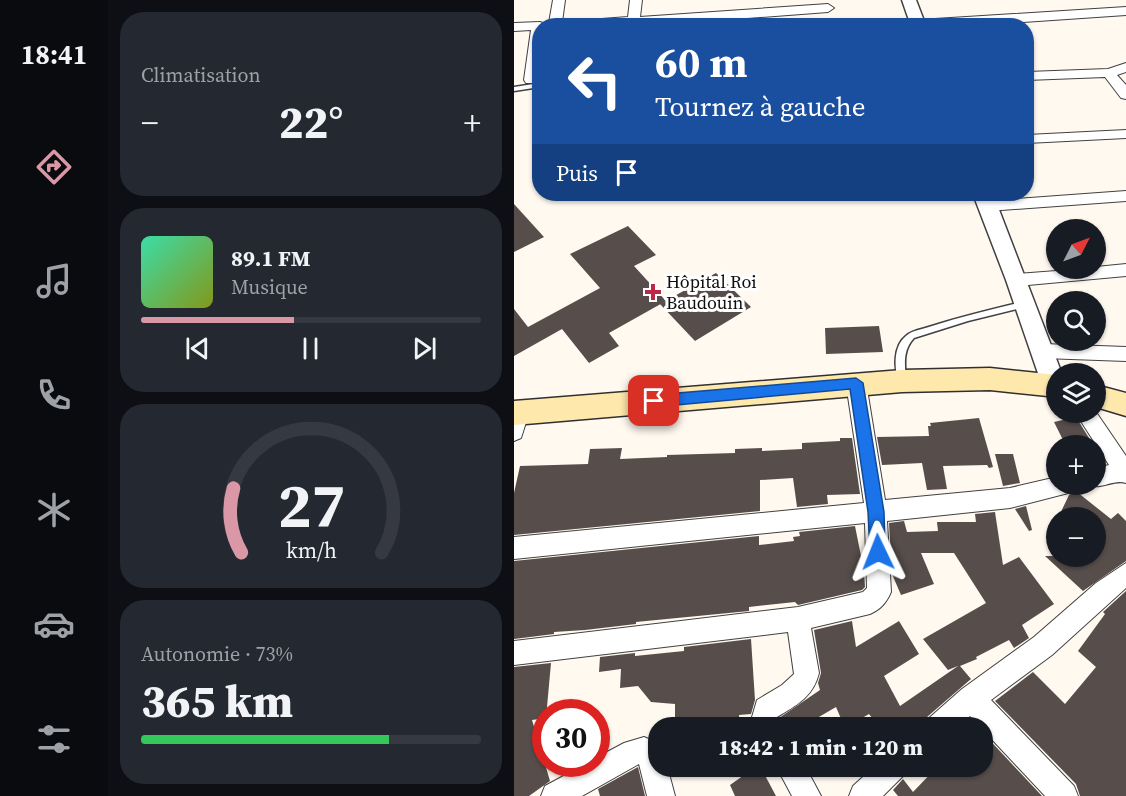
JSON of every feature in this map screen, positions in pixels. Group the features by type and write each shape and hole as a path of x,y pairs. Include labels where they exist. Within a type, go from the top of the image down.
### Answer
{"main road":[{"path":"516,419 856,383 991,379 1046,385"},
{"path":"1106,399 1126,405"}],"street":[{"path":"556,18 559,0"},
{"path":"634,18 636,0"},
{"path":"909,0 916,18"},
{"path":"1117,0 1125,11"},
{"path":"689,18 828,8"},
{"path":"1034,18 1125,11"},
{"path":"514,27 532,26"},
{"path":"1034,76 1109,72 1126,67"},
{"path":"1109,72 1126,95"},
{"path":"514,81 532,81"},
{"path":"1034,139 1126,134"},
{"path":"1034,199 1126,196"},
{"path":"986,201 1047,363"},
{"path":"1017,280 1126,270"},
{"path":"1043,351 1126,354"},
{"path":"514,652 798,619 871,602 879,592 876,512 856,383"},
{"path":"1092,423 1124,472 1106,476"},
{"path":"514,548 1010,498 1046,489"},
{"path":"949,717 971,698 1044,645 1089,602 1126,574"},
{"path":"763,717 766,709 802,686 806,681 807,673 798,619"},
{"path":"971,698 1064,796"},
{"path":"555,796 633,752 644,750 652,759 661,796"},
{"path":"796,777 807,796"},
{"path":"863,796 883,777"}],"lane":[{"path":"514,89 532,83"},
{"path":"902,381 900,350 911,336 968,318 1026,304"}],"building":[{"path":"514,204 544,237 514,252"},
{"path":"628,226 656,255 634,266 666,301 609,333 619,346 589,363 562,329 514,356 514,309 528,327 600,288 570,254"},
{"path":"716,273 751,307 695,341 660,304"},
{"path":"879,326 883,352 826,354 825,328"},
{"path":"979,418 993,467 989,468 987,465 943,466 947,489 927,490 922,463 882,465 877,437 929,436 930,423"},
{"path":"1054,423 1080,423 1087,435 1060,435"},
{"path":"840,438 852,438 860,494 827,495 828,504 797,507 793,478 760,480 760,511 514,535 514,493 520,466 588,464 590,449 622,448 620,459 667,457 667,455 735,453 735,449 762,448 762,451 802,449 802,443 840,441"},
{"path":"995,454 1013,454 1020,483 1003,486"},
{"path":"1069,495 1081,495 1096,507 1063,507"},
{"path":"1026,506 1032,530 1029,531 1015,509"},
{"path":"995,512 1003,565 1019,557 1054,604 1022,625 1029,638 1014,648 1009,640 960,666 971,679 927,717 871,717 869,714 864,717 840,717 836,707 819,717 780,717 820,690 818,683 821,673 814,630 852,621 856,647 899,621 919,654 884,676 900,706 958,666 948,670 923,639 986,603 954,553 921,553 934,584 901,595 892,574 889,523 904,521 907,532 938,531 937,522 976,522 975,514"},
{"path":"1118,513 1126,521 1126,561 1083,591 1057,567 1106,567 1106,515 1111,519"},
{"path":"855,526 864,571 865,587 862,590 798,605 795,602 749,607 749,611 636,622 636,624 554,632 554,634 514,639 514,561 759,536 759,545 794,541 793,537 800,536 799,532"},
{"path":"1126,591 1126,796 1080,796 1076,784 995,701 1033,672 1065,704 1096,667 1078,651 1105,614 1103,612"},
{"path":"751,639 755,700 751,714 739,715 739,717 675,717 675,704 651,702 638,686 620,688 621,669 599,672 600,657 684,651 684,647"},
{"path":"551,663 548,699 532,699 532,777 549,777 550,781 529,796 514,796 514,667"},
{"path":"993,744 1042,796 898,796 893,790 903,779 913,792 927,777 993,777"},
{"path":"638,767 645,796 600,796 598,789"},
{"path":"741,777 766,777 776,796 735,796 730,785"}],"place":[{"name":"Hôpital Roi Baudouin","path":"653,292"}],"route":[{"path":"654,401 856,383 876,512 878,552"}]}
